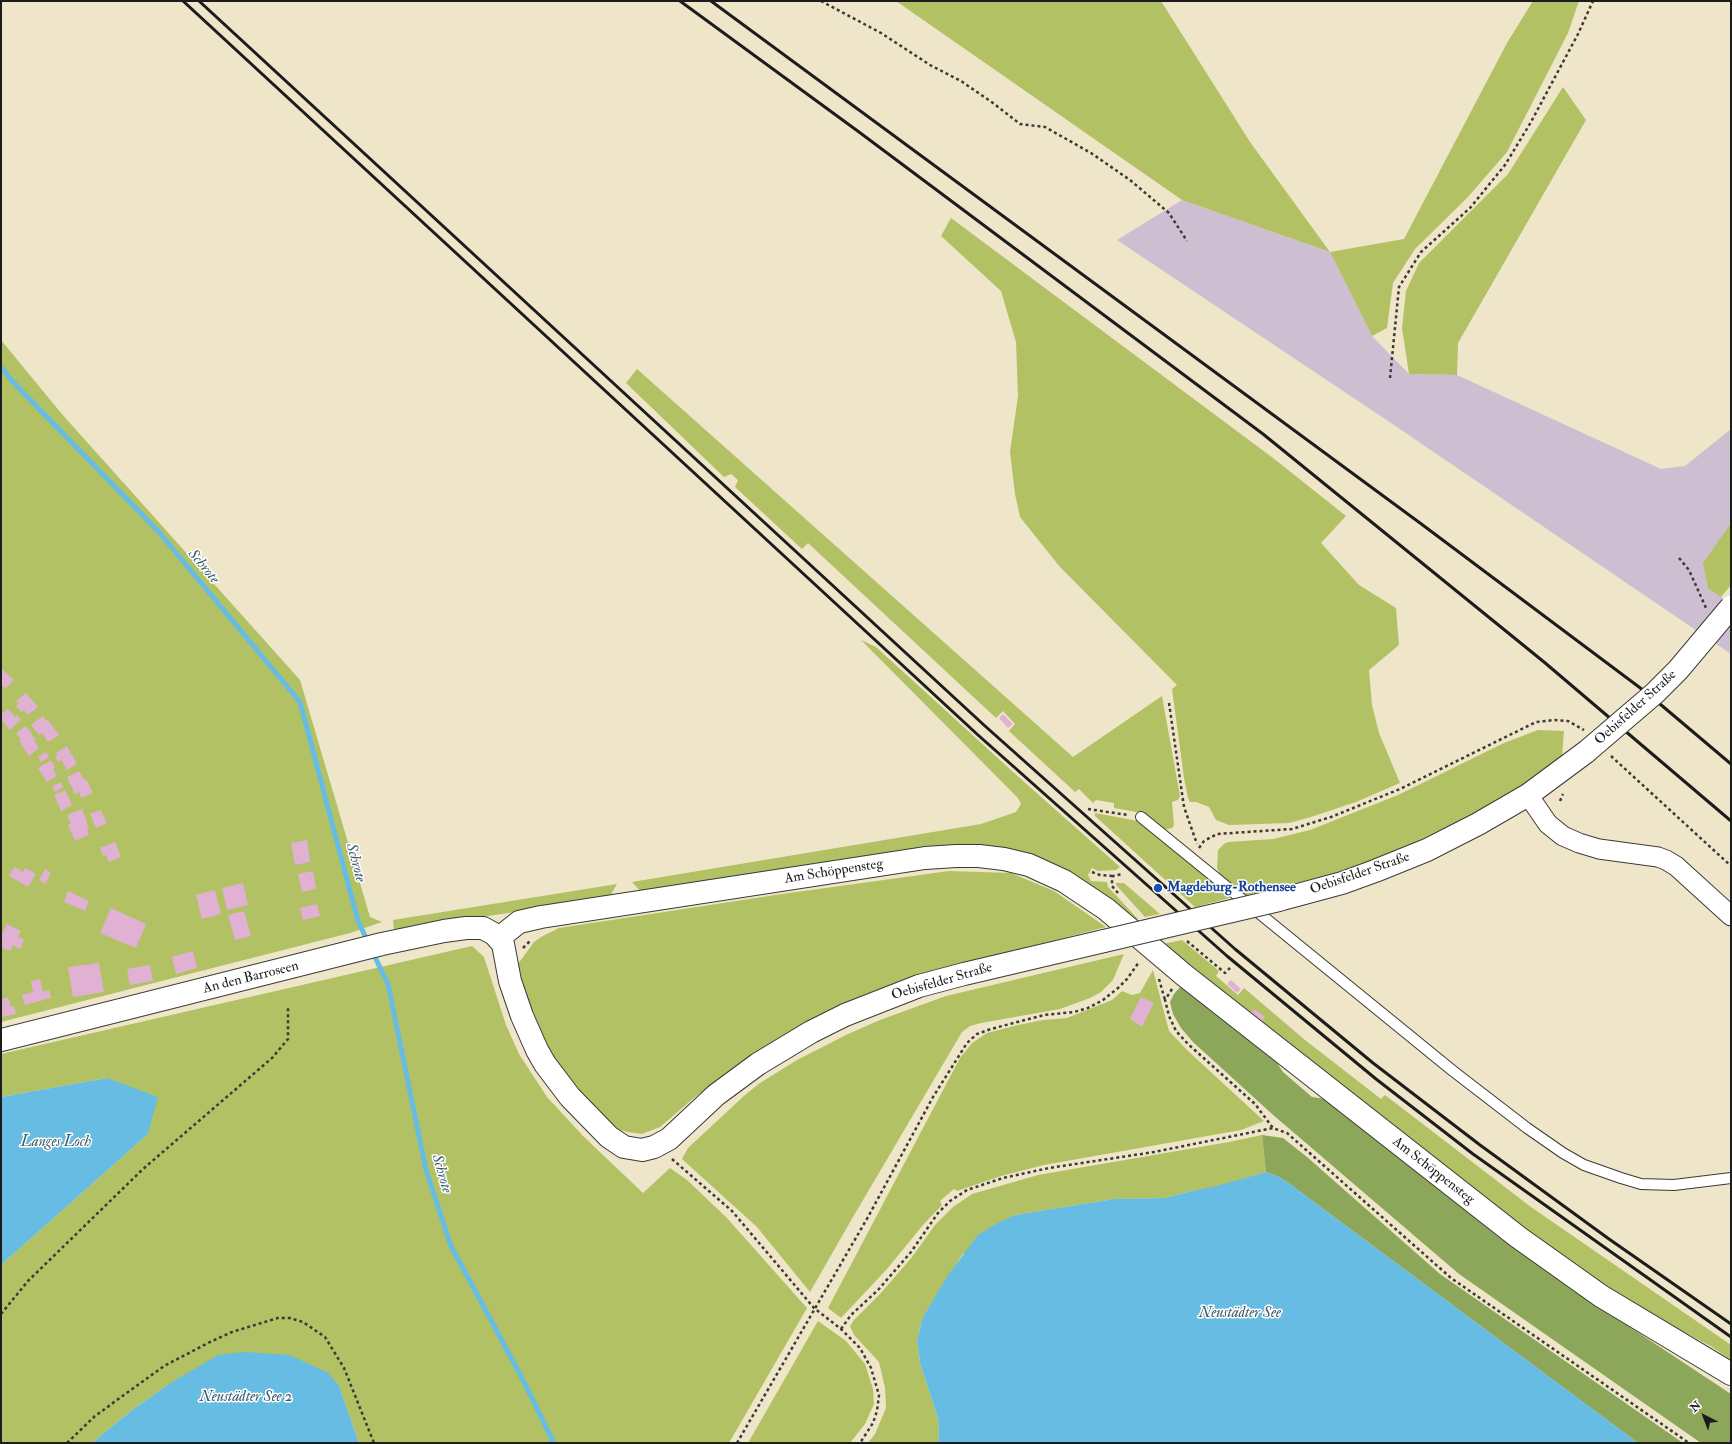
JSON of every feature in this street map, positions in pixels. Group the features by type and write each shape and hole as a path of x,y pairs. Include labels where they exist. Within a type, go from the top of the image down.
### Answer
{"street":[{"name":"Oebisfelder Straße","path":"499,938 504,948 510,981 522,1016 545,1064 570,1097 609,1137 620,1146 639,1150 654,1147 669,1139 716,1095 758,1064 811,1032 851,1012 941,980 1279,900 1342,882 1401,861 1453,837 1528,795 1593,746 1655,693 1698,647 1731,607"},
{"path":"1528,795 1548,824 1563,836 1598,849 1658,857 1666,860 1676,866 1731,916"},
{"name":"Am Schöppensteg","path":"499,938 519,922 541,917 925,858 968,855 1012,860 1051,874 1091,898 1184,975 1518,1237 1601,1296 1731,1374"},
{"name":"An den Barroseen","path":"1,1040 419,936 474,927 486,929 499,938"}],"lane":[{"path":"1141,817 1454,1071 1527,1128 1567,1155 1603,1172 1641,1184 1674,1185 1731,1178"}],"path":[{"path":"821,1 881,33 930,65 961,81 994,103 1020,124 1045,127 1091,153 1130,180 1169,213 1187,241"},
{"path":"1390,378 1399,287 1421,252 1470,208 1505,165 1531,122 1578,34 1593,1"},
{"path":"1679,558 1689,570 1707,610"},
{"path":"1169,703 1184,807 1198,849 1204,841 1216,834 1292,829 1331,817 1400,789 1536,722 1555,720 1568,721 1593,746 1731,866"},
{"path":"1088,809 1141,817"},
{"path":"1092,872 1103,876 1113,876"},
{"path":"521,951 533,938"},
{"path":"1185,939 1226,973 1230,968"},
{"path":"737,1443 868,1217 933,1097 967,1043 977,1034 991,1029 1044,1015 1074,1012 1088,1008 1103,1000 1127,979 1150,946"},
{"path":"1184,975 1165,1000 1168,1016 1176,1031 1188,1044 1255,1104 1273,1128"},
{"path":"1,1314 28,1281 144,1169 272,1058 288,1039 288,1008"},
{"path":"841,1329 851,1315 878,1290 911,1252 938,1213 950,1200 967,1190 1002,1178 1049,1168 1154,1152 1273,1128 1287,1133 1451,1278 1690,1443"},
{"path":"672,1160 732,1211 814,1308 841,1329 860,1348 871,1368 878,1388 879,1402 869,1432 860,1443"},
{"path":"68,1443 95,1416 164,1366 232,1332 278,1318 290,1318 303,1322 314,1328 325,1337 332,1346 354,1392 374,1443"}],"shaded area":[{"path":"1182,200 1330,252 1372,336 1409,374 1457,375 1661,469 1685,466 1731,429 1731,523 1704,563 1708,589 1731,603 1731,654 1391,423 1117,240"}],"green space":[{"path":"896,1 1161,1 1250,142 1330,252 1182,200"},
{"path":"1533,1 1579,1 1568,33 1507,152 1467,198 1415,249 1393,283 1387,328 1372,336 1330,252 1404,239 1507,43"},
{"path":"1563,87 1586,120 1458,343 1457,375 1409,374 1402,328 1406,291 1419,263 1508,174"},
{"path":"951,218 1273,458 1346,516 1321,543 1359,585 1396,608 1399,645 1369,670 1372,705 1379,733 1400,783 1356,802 1289,823 1229,825 1216,820 1209,807 1196,802 1190,802 1184,778 1172,689 1177,685 1060,567 1020,517 1015,494 1010,452 1018,396 1016,342 1001,291 941,236"},
{"path":"1,340 61,413 300,680 370,917 382,922 350,933 1,1022"},
{"path":"637,369 1073,757 1162,696 1180,796 1178,800 1172,802 1174,825 1172,828 1164,830 1142,813 1114,808 1114,803 1096,800 1093,803 1079,789 1075,792 1009,731 1015,724 1003,711 996,718 808,543 802,549 735,487 738,480 731,474 724,477 626,383"},
{"path":"1731,523 1731,585 1721,597 1708,589 1703,563"},
{"path":"861,640 876,647 1120,867 1116,870 1098,871 1092,868 1088,875 1091,881 1107,882 1108,887 1138,919 1131,921 1017,851 969,844 939,847 642,893 632,882 981,824 1016,812 1021,804 1018,798"},
{"path":"1538,730 1564,731 1562,756 1515,790 1473,814 1395,852 1332,874 1243,896 1220,875 1217,868 1218,850 1228,842 1273,839 1310,830 1398,795 1504,743"},
{"path":"1095,813 1138,821 1223,890 1230,898 1195,907 1095,816"},
{"path":"949,871 1011,873 1054,891 1106,927 912,977 835,1007 801,1025 745,1060 695,1097 660,1127 642,1134 620,1130 605,1119 572,1084 555,1061 543,1041 526,997 518,964 534,942 559,928 782,894"},
{"path":"1116,883 1124,883 1160,914 1145,917 1116,885"},
{"path":"617,884 609,898 394,930 393,920"},
{"path":"1182,940 1219,971 1216,976 1238,995 1244,988 1305,1040 1381,1099 1385,1095 1531,1207 1731,1345 1731,1360 1712,1347 1625,1300 1516,1225 1158,945"},
{"path":"472,946 484,957 506,1025 519,1054 547,1097 583,1136 643,1193 670,1168 687,1180 727,1218 807,1308 729,1443 359,1443 339,1386 169,1384 132,1410 92,1443 1,1443 1,1265 148,1134 107,1078 1,1097 1,1054"},
{"path":"1124,954 1113,980 1101,992 1090,998 1060,1009 981,1023 970,1026 962,1032 810,1292 757,1227 682,1159 688,1148 760,1083 797,1060 848,1034 880,1020 946,996"},
{"path":"1153,970 1169,1031 1188,1051 1264,1121 1241,1130 1044,1165 1001,1176 957,1191 954,1189 940,1201 942,1205 923,1225 887,1269 841,1318 828,1308 960,1058 972,1043 987,1033 1043,1020 1067,1018 1112,1000 1122,991 1132,995 1140,993"},
{"path":"1181,986 1275,1060 1283,1072 1312,1097 1325,1099 1586,1298 1731,1394 1731,1443 1701,1443 1459,1274 1272,1114 1193,1042 1181,1028 1173,1014 1170,1002 1174,994"},
{"path":"1262,1135 1266,1172 1217,1187 1165,1198 1114,1199 1015,1215 962,1255 923,1317 917,1340 920,1363 938,1418 938,1443 868,1443 875,1434 886,1408 885,1388 879,1362 854,1335 850,1326 912,1257 935,1225 953,1207 972,1194 1038,1175"},
{"path":"1262,1135 1283,1138 1307,1157 1440,1274 1683,1443 1638,1443 1287,1182 1266,1172"},
{"path":"818,1321 846,1341 865,1364 873,1389 874,1404 865,1424 850,1443 748,1443"}],"water":[{"name":"Langes Loch","path":"107,1078 158,1097 148,1134 1,1265 1,1097"},
{"name":"Neustädter See","path":"1266,1172 1287,1182 1638,1443 938,1443 938,1418 920,1363 917,1340 923,1317 948,1275 978,1235 1015,1215 1114,1199 1165,1198 1217,1186"},
{"name":"Neustädter See 2","path":"244,1352 289,1355 327,1372 339,1386 359,1443 92,1443 132,1410 169,1384 218,1355"}],"building":[{"path":"1,668 14,680 6,688 3,686 1,689"},
{"path":"26,693 38,707 28,715 24,710 22,712 16,706 19,703 16,701"},
{"path":"8,709 15,717 17,715 21,720 10,730 1,719 1,714"},
{"path":"1003,714 1013,724 1008,728 999,718"},
{"path":"43,716 46,721 48,720 59,735 48,742 42,733 39,735 31,725"},
{"path":"26,726 36,740 34,741 39,748 29,756 19,741 21,740 16,733"},
{"path":"67,746 77,764 67,770 61,760 58,762 55,757 58,755 56,753"},
{"path":"46,752 49,757 41,762 38,757"},
{"path":"51,760 55,768 53,769 57,776 47,782 38,768"},
{"path":"79,771 84,780 86,779 93,793 81,798 79,792 75,794 67,777"},
{"path":"61,782 63,787 55,792 52,786"},
{"path":"65,790 72,805 61,811 54,795"},
{"path":"82,809 89,828 87,829 89,835 75,841 68,825 71,823 67,815"},
{"path":"101,810 107,823 96,828 90,814"},
{"path":"307,840 310,862 295,865 291,843"},
{"path":"115,842 121,857 109,862 106,855 103,856 100,848"},
{"path":"14,867 23,872 25,868 36,874 28,887 9,876"},
{"path":"45,869 51,873 45,884 39,880"},
{"path":"313,871 316,889 302,892 298,874"},
{"path":"243,883 248,905 227,910 222,888"},
{"path":"215,890 221,914 202,919 196,895"},
{"path":"68,891 89,901 85,911 64,902"},
{"path":"317,904 320,916 303,920 300,908"},
{"path":"111,908 146,924 136,948 100,933"},
{"path":"244,911 251,936 235,940 228,915"},
{"path":"7,924 21,931 18,937 24,940 20,949 13,945 10,951 1,947 1,937"},
{"path":"193,951 197,968 176,974 172,957"},
{"path":"99,963 104,992 73,997 68,967"},
{"path":"150,965 153,981 130,985 127,969"},
{"path":"40,979 43,992 49,990 51,998 25,1005 22,995 33,992 31,981"},
{"path":"1231,980 1241,989 1237,993 1227,984"},
{"path":"8,997 11,1007 14,1006 16,1014 1,1017 1,999"},
{"path":"1141,997 1154,1003 1142,1027 1130,1019"},
{"path":"1254,1009 1265,1017 1261,1022 1250,1014"}],"waterway":[{"name":"Schrote","path":"1,367 13,382 158,531 300,702 358,921 368,942"},
{"name":"Schrote","path":"372,951 388,984 426,1170 451,1246 521,1376 554,1443"}],"railway":[{"path":"183,1 978,735 1227,956 1376,1079 1473,1154 1731,1337"},
{"path":"199,1 985,726 1235,949 1373,1063 1480,1145 1609,1239 1731,1324"},
{"path":"680,1 859,132 1263,434 1544,662 1731,821"},
{"path":"711,1 1420,523 1647,693 1731,764"}],"place":[{"name":"Magdeburg-Rothensee","path":"1158,888"}]}
